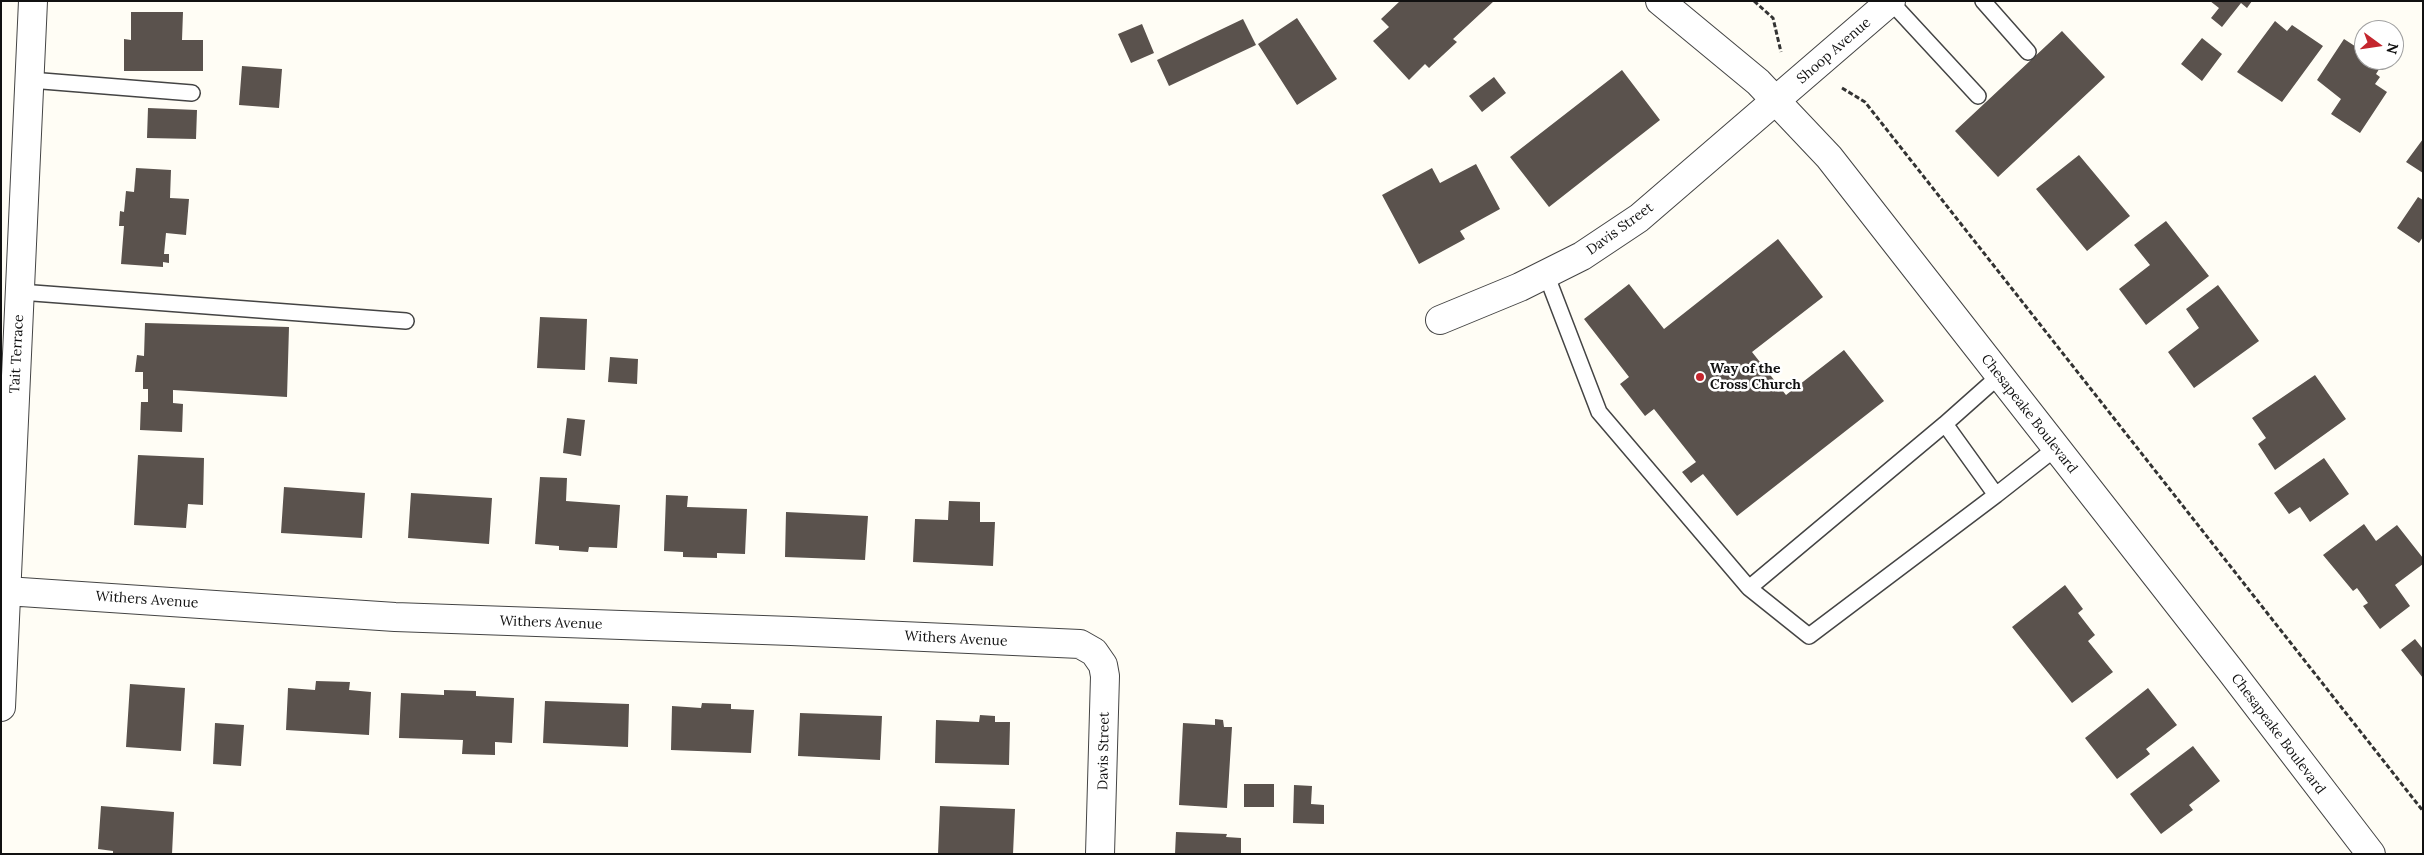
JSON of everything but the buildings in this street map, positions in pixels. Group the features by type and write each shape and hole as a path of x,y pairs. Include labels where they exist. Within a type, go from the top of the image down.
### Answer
{"street":[{"name":"Tait Terrace","path":"1,707 33,1"},
{"name":"Chesapeake Boulevard","path":"1660,1 1777,100 1829,158 2230,670 2371,854"},
{"name":"Shoop Avenue","path":"1777,100 1891,2"},
{"name":"Davis Street","path":"1440,320 1546,274 1582,256 1639,218 1777,100"},
{"name":"Withers Avenue","path":"6,591 395,617 792,631 1080,644 1094,652"},
{"name":"Davis Street","path":"1094,652 1103,665 1105,676 1100,854"}],"lane":[{"path":"1983,1 2028,52"},
{"path":"1891,2 1978,96"},
{"path":"30,80 192,93"},
{"path":"1546,274 1599,412 1749,588 1809,636 2056,448"},
{"path":"20,292 406,321"},
{"path":"1749,588 1945,424 1999,376"},
{"path":"1945,424 1996,495"}],"path":[{"path":"1754,1 1773,18 1781,53"},
{"path":"1842,88 1865,102 2423,811"}],"place":[{"name":"Way of the Cross Church","path":"1700,377"}]}
